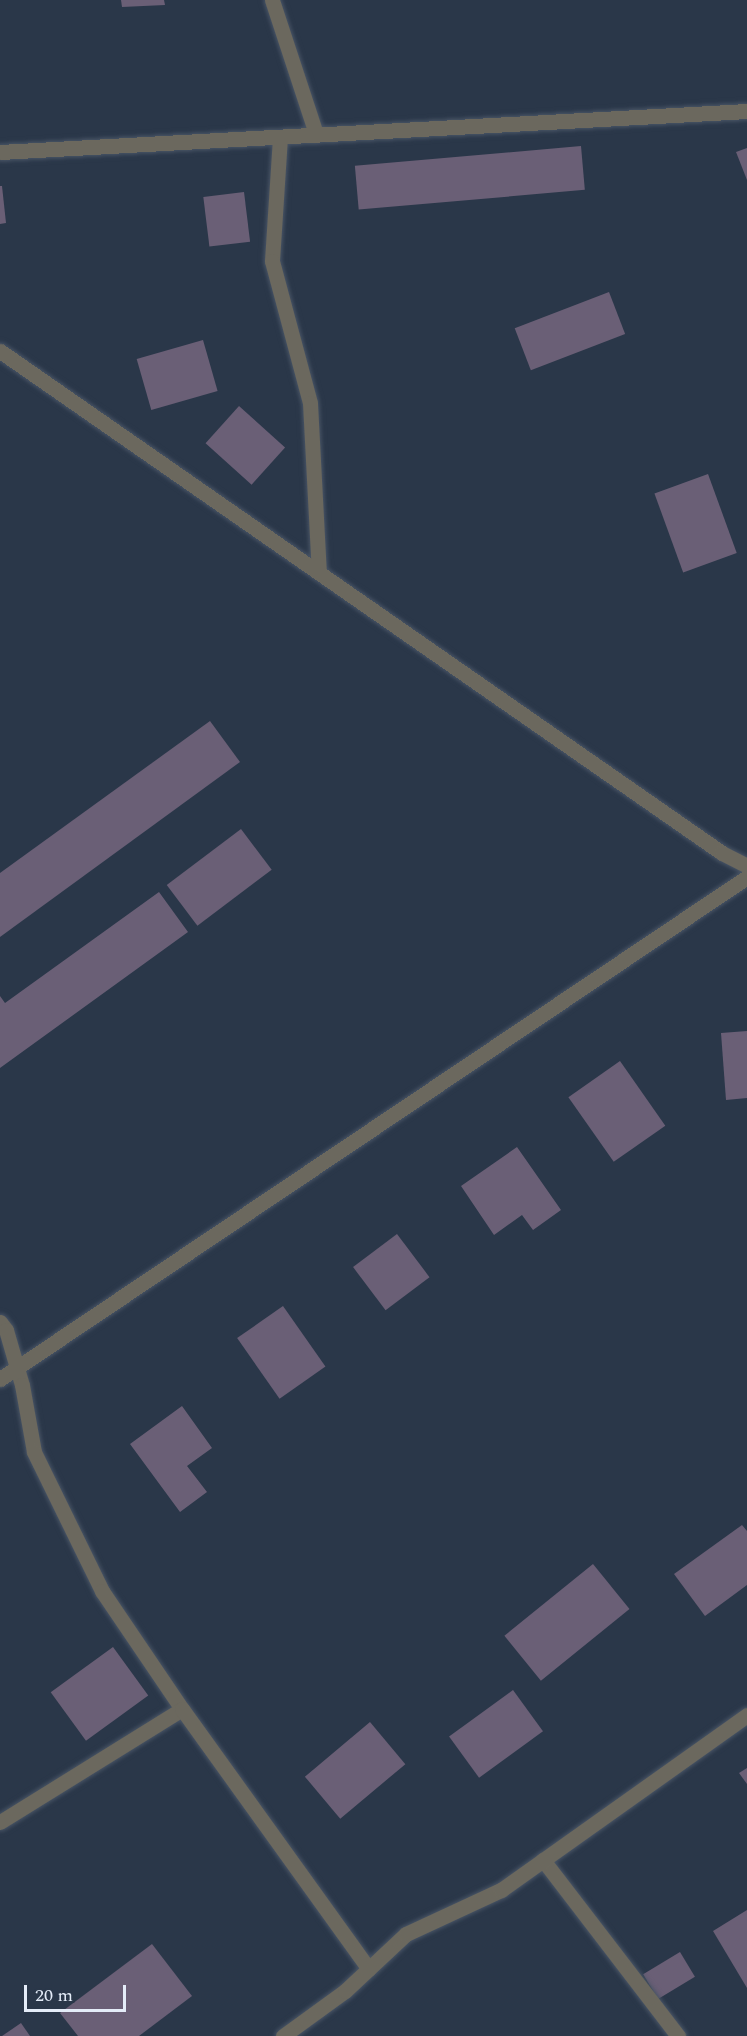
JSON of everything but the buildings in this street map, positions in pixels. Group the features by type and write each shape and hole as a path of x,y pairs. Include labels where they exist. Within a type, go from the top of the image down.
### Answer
{"street":[{"path":"272,0 316,134"},
{"path":"0,152 747,111"},
{"path":"280,136 272,261 310,403 319,573"},
{"path":"0,351 722,853 747,866"},
{"path":"0,1379 16,1366 747,877"},
{"path":"0,1322 6,1330 16,1366 34,1452 102,1591 182,1709 369,1969"},
{"path":"0,1822 182,1709"},
{"path":"283,2036 345,1991 406,1934 501,1890 747,1715"},
{"path":"543,1860 678,2036"}]}
